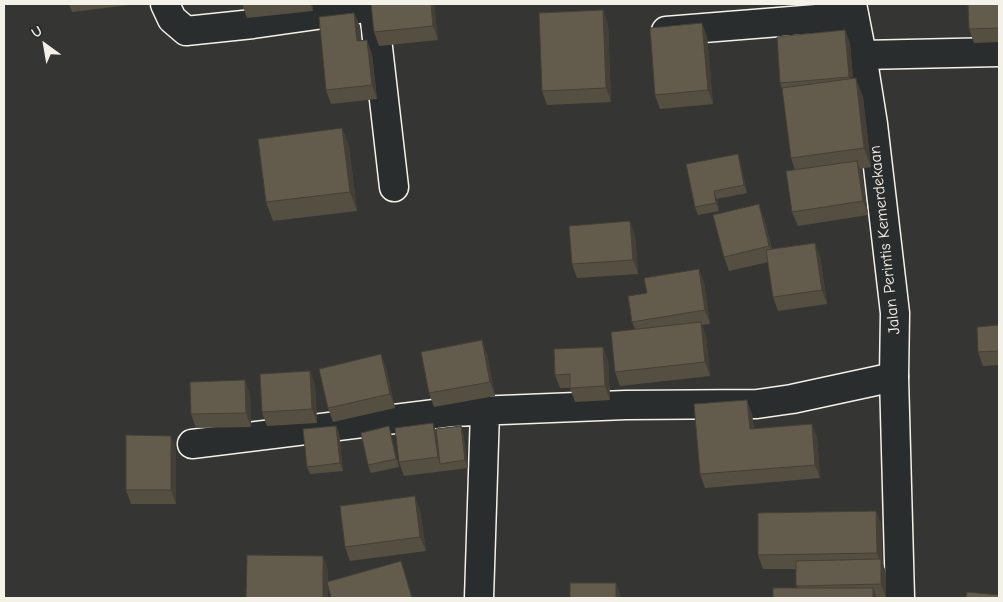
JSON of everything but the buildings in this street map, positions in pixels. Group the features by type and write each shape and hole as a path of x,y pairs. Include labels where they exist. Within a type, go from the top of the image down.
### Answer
{"street":[{"path":"165,4 172,19 186,31 253,24 373,5 394,187"},
{"path":"656,32 853,10"},
{"name":"Jalan Perintis Kemerdekaan","path":"853,10 873,124 895,312 894,377 900,598"},
{"path":"862,55 999,52"},
{"path":"192,444 451,412 626,405 757,404 792,399 894,377"},
{"path":"479,598 485,410"}]}
